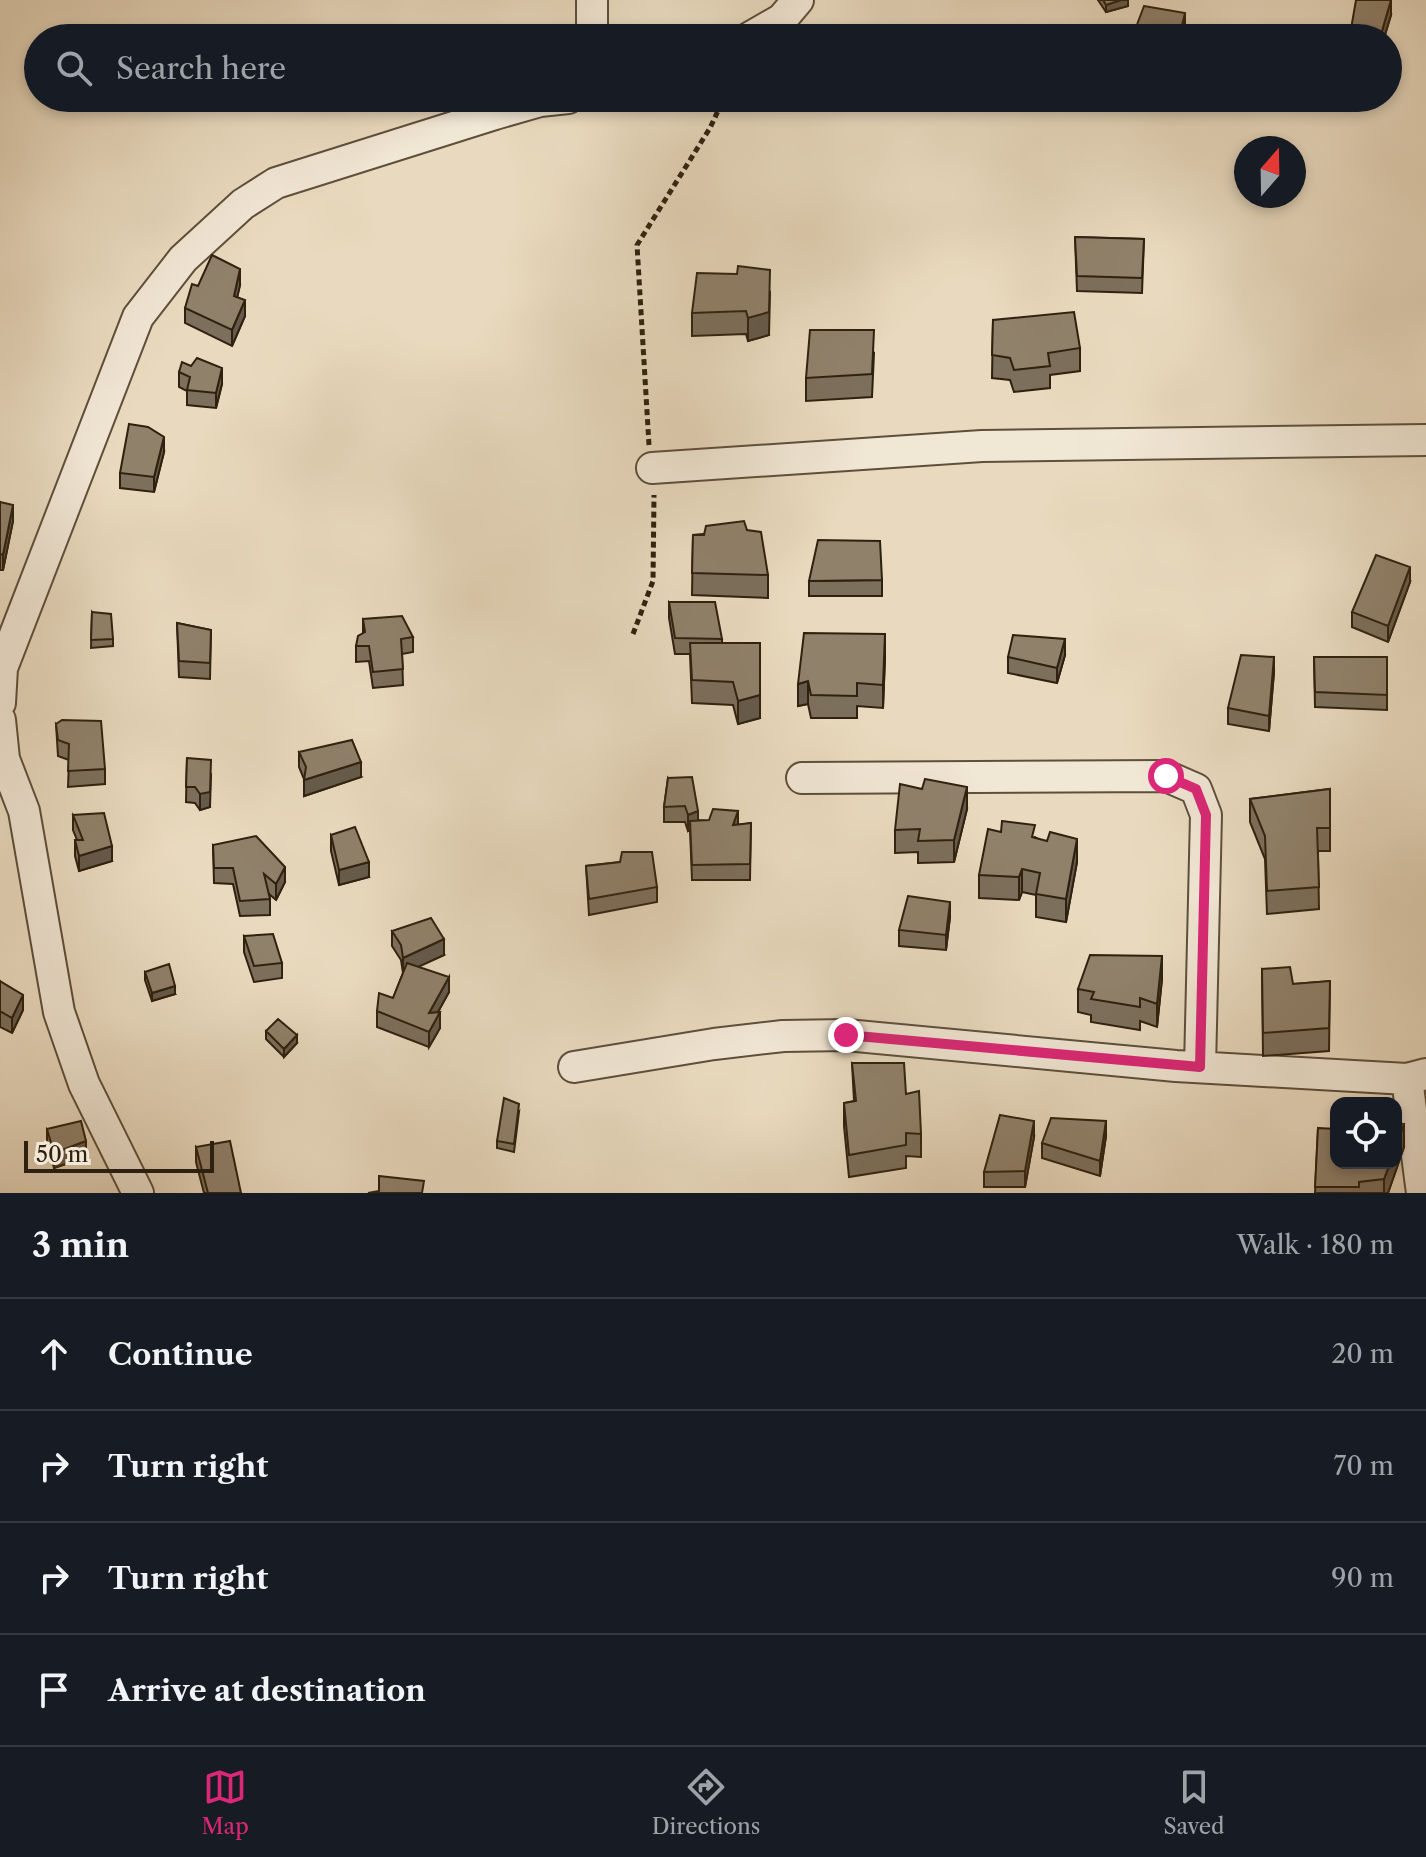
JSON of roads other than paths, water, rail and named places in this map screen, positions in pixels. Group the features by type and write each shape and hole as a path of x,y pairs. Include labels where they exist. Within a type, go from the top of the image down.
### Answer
{"street":[{"path":"592,0 592,24"},
{"path":"773,24 782,19 798,0"},
{"path":"0,703 1,668 92,428 138,317 183,259 243,204 276,183 502,112"},
{"path":"652,468 982,446 1426,440"},
{"path":"0,720 2,760 24,811 59,1012 84,1084 138,1193"},
{"path":"802,778 1166,776 1196,789 1206,815 1200,1067"},
{"path":"574,1067 714,1044 783,1036 846,1035 1200,1067 1416,1077 1422,1193"}]}
